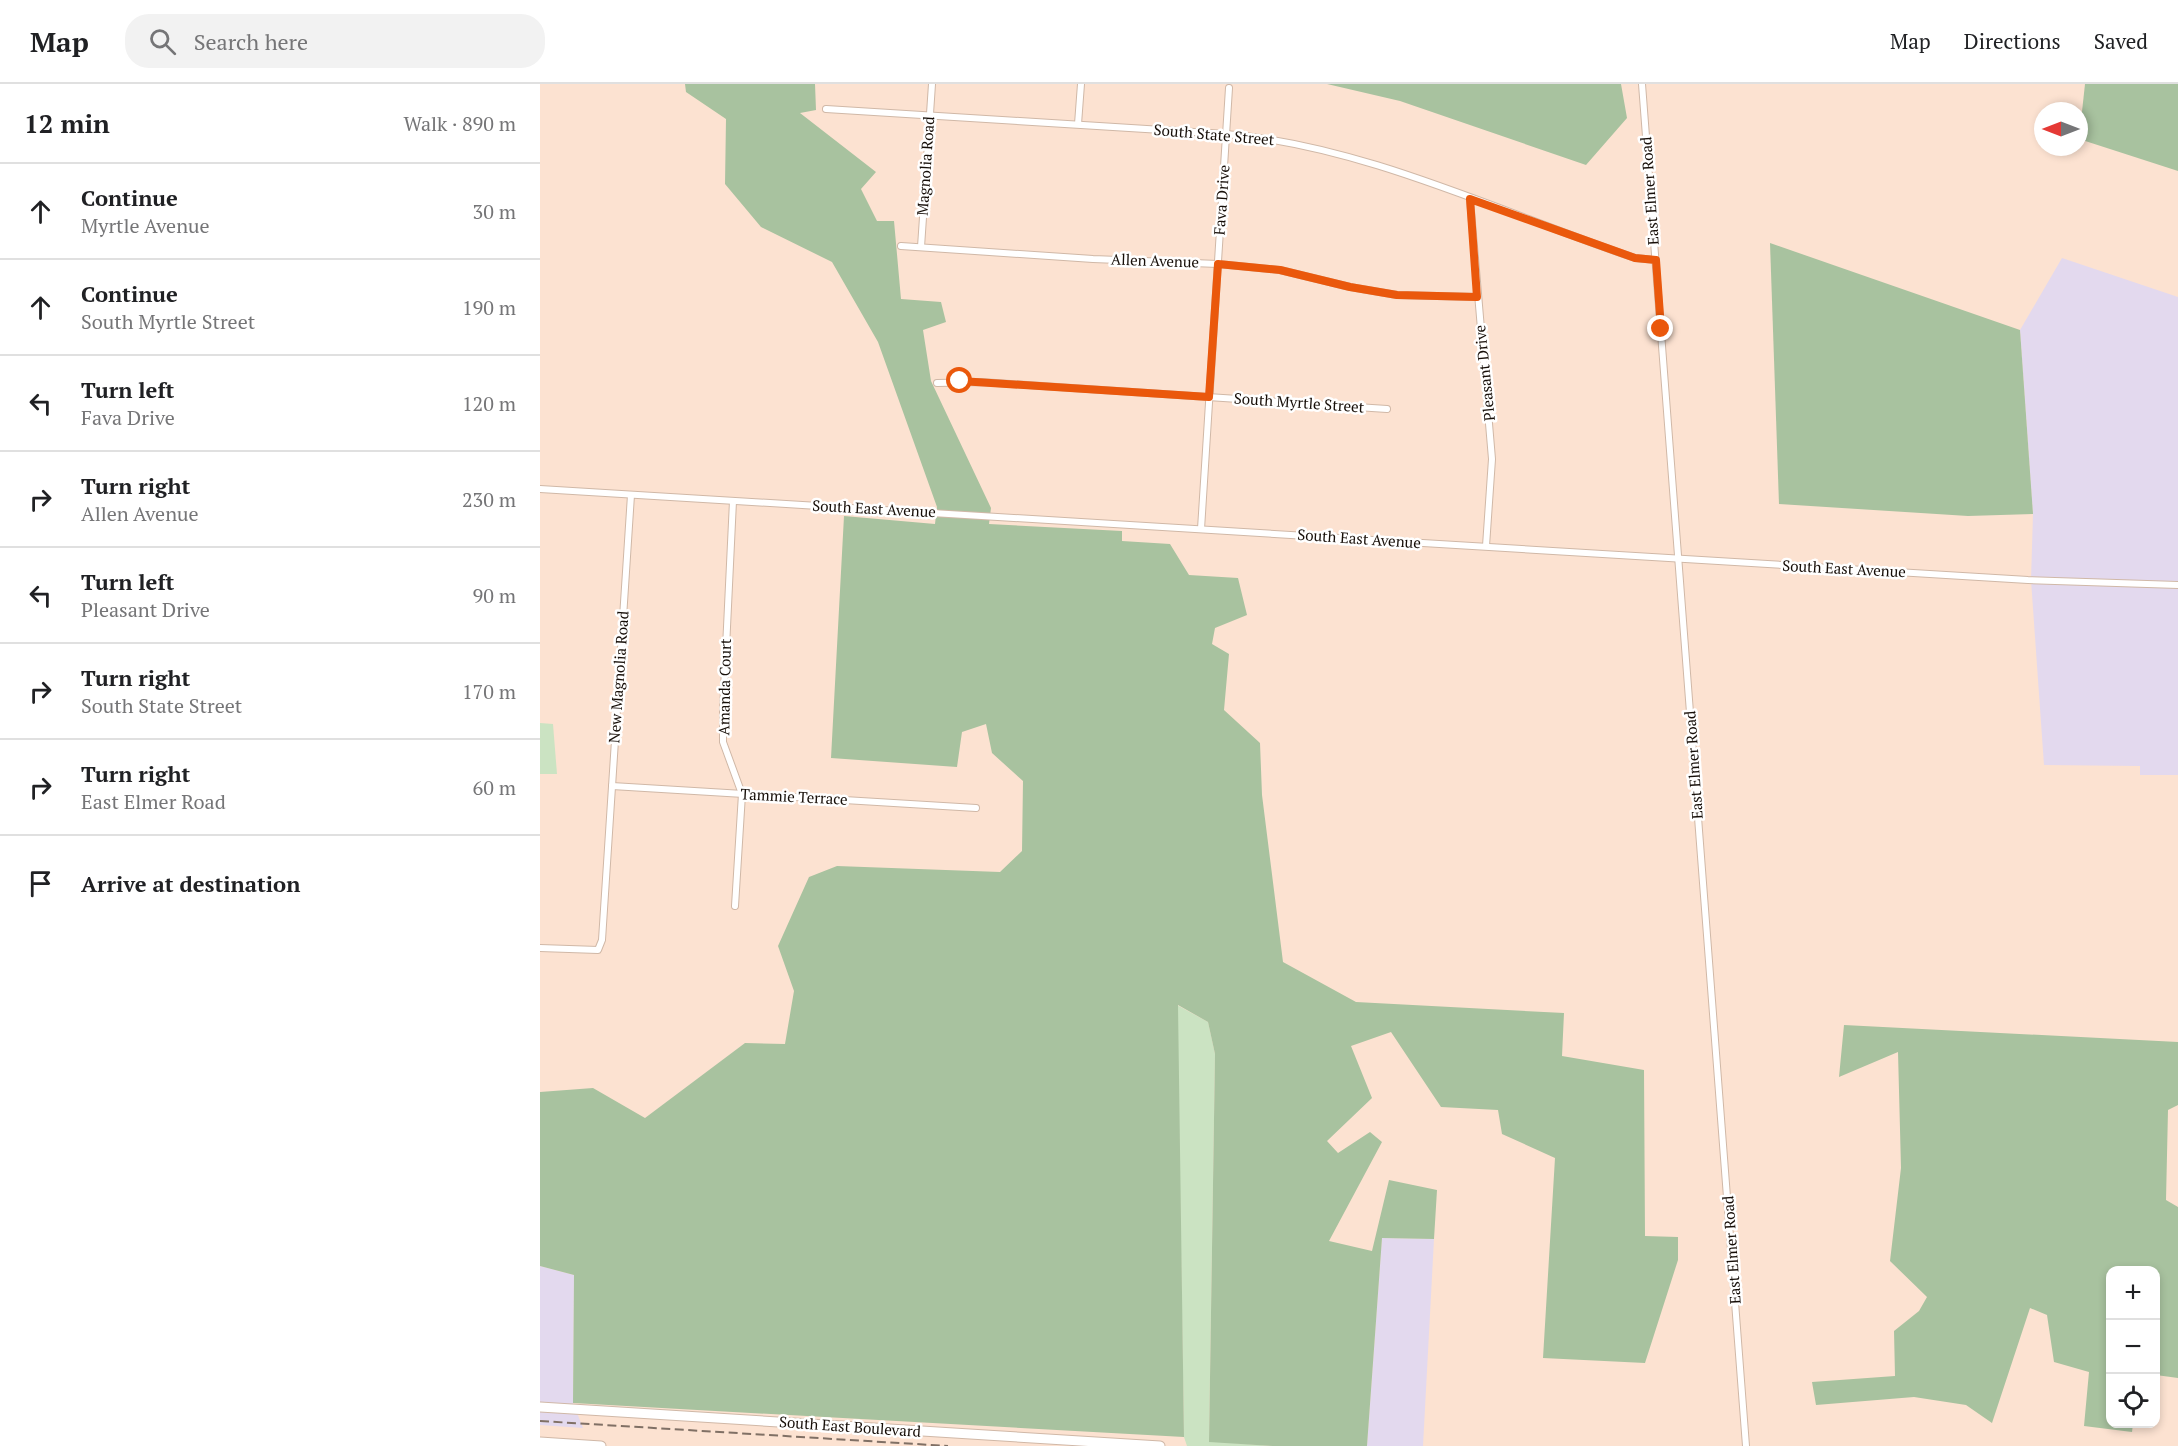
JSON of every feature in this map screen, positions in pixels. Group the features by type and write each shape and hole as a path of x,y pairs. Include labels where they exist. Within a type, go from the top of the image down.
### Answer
{"main road":[{"name":"South East Boulevard","path":"540,1407 1160,1446"},
{"path":"540,1442 601,1446"}],"street":[{"name":"Magnolia Road","path":"921,247 932,84"},
{"path":"1078,124 1081,84"},
{"name":"East Elmer Road","path":"1642,84 1746,1446"},
{"name":"Fava Drive","path":"1201,529 1229,87"},
{"name":"South State Street","path":"826,110 1078,124 1279,140 1389,170 1635,258 1656,260"},
{"name":"Pleasant Drive","path":"1470,199 1492,459 1486,546"},
{"name":"Allen Avenue","path":"901,246 1114,260 1218,264 1280,270 1350,287 1397,295 1477,297"},
{"name":"South Myrtle Street","path":"937,383 995,383 1387,409"},
{"name":"South East Avenue","path":"540,489 2056,582 2178,585"},
{"name":"New Magnolia Road","path":"540,948 587,951 600,947 608,859 631,495"},
{"name":"Amanda Court","path":"733,501 723,742 742,794 735,906"},
{"name":"Tammie Terrace","path":"612,786 976,808"}],"shaded area":[{"path":"2062,258 2178,297 2178,775 2140,775 2140,766 2044,765 2031,580 2033,514 2020,330"},
{"path":"1382,1238 1434,1239 1423,1446 1367,1446"},
{"path":"540,1266 574,1275 573,1403 583,1428 540,1425"}],"green space":[{"path":"685,84 815,84 816,110 800,113 876,172 861,189 877,221 894,221 901,299 941,302 946,322 923,330 931,381 991,508 989,524 1122,531 1122,541 1170,544 1189,575 1238,578 1247,615 1215,628 1212,644 1229,654 1224,710 1260,743 1262,795 1283,962 1356,1002 1564,1013 1562,1056 1644,1070 1645,1236 1678,1237 1678,1260 1645,1363 1543,1358 1555,1158 1502,1134 1498,1110 1441,1107 1391,1032 1351,1046 1372,1098 1327,1141 1338,1153 1370,1132 1382,1142 1329,1241 1372,1251 1389,1180 1437,1190 1434,1239 1382,1238 1367,1446 1272,1446 1209,1442 1215,1054 1208,1022 1178,1005 1184,1437 573,1403 574,1275 540,1266 540,1092 593,1088 645,1118 745,1043 785,1044 794,991 778,946 809,877 837,866 1000,872 1022,851 1023,781 992,753 986,724 962,732 957,767 831,758 844,516 935,524 937,507 878,342 832,262 761,227 725,184 726,119 686,92"},
{"path":"1327,84 1621,84 1627,118 1586,165 1400,101"},
{"path":"2085,84 2178,84 2178,171 2088,142 2088,102 2083,102"},
{"path":"1770,243 2020,330 2033,514 1968,516 1779,504"},
{"path":"540,723 553,724 557,774 540,774"},
{"path":"1177,1005 1208,1022 1215,1054 1209,1441 1272,1446 1187,1446 1184,1437"},
{"path":"1844,1025 2178,1042 2178,1105 2168,1110 2166,1200 2178,1207 2178,1378 2160,1376 2160,1266 2106,1266 2106,1428 2132,1428 2132,1432 2084,1426 2089,1372 2054,1362 2047,1315 2030,1308 1992,1423 1966,1405 1914,1397 1816,1405 1812,1382 1895,1376 1894,1331 1919,1311 1927,1297 1890,1261 1901,1168 1898,1052 1839,1077"}],"railway":[{"path":"540,1421 948,1446"}],"route":[{"path":"960,381 1209,397 1218,264 1280,270 1350,287 1397,295 1477,297 1470,199 1641,260 1656,260 1661,329"}]}
